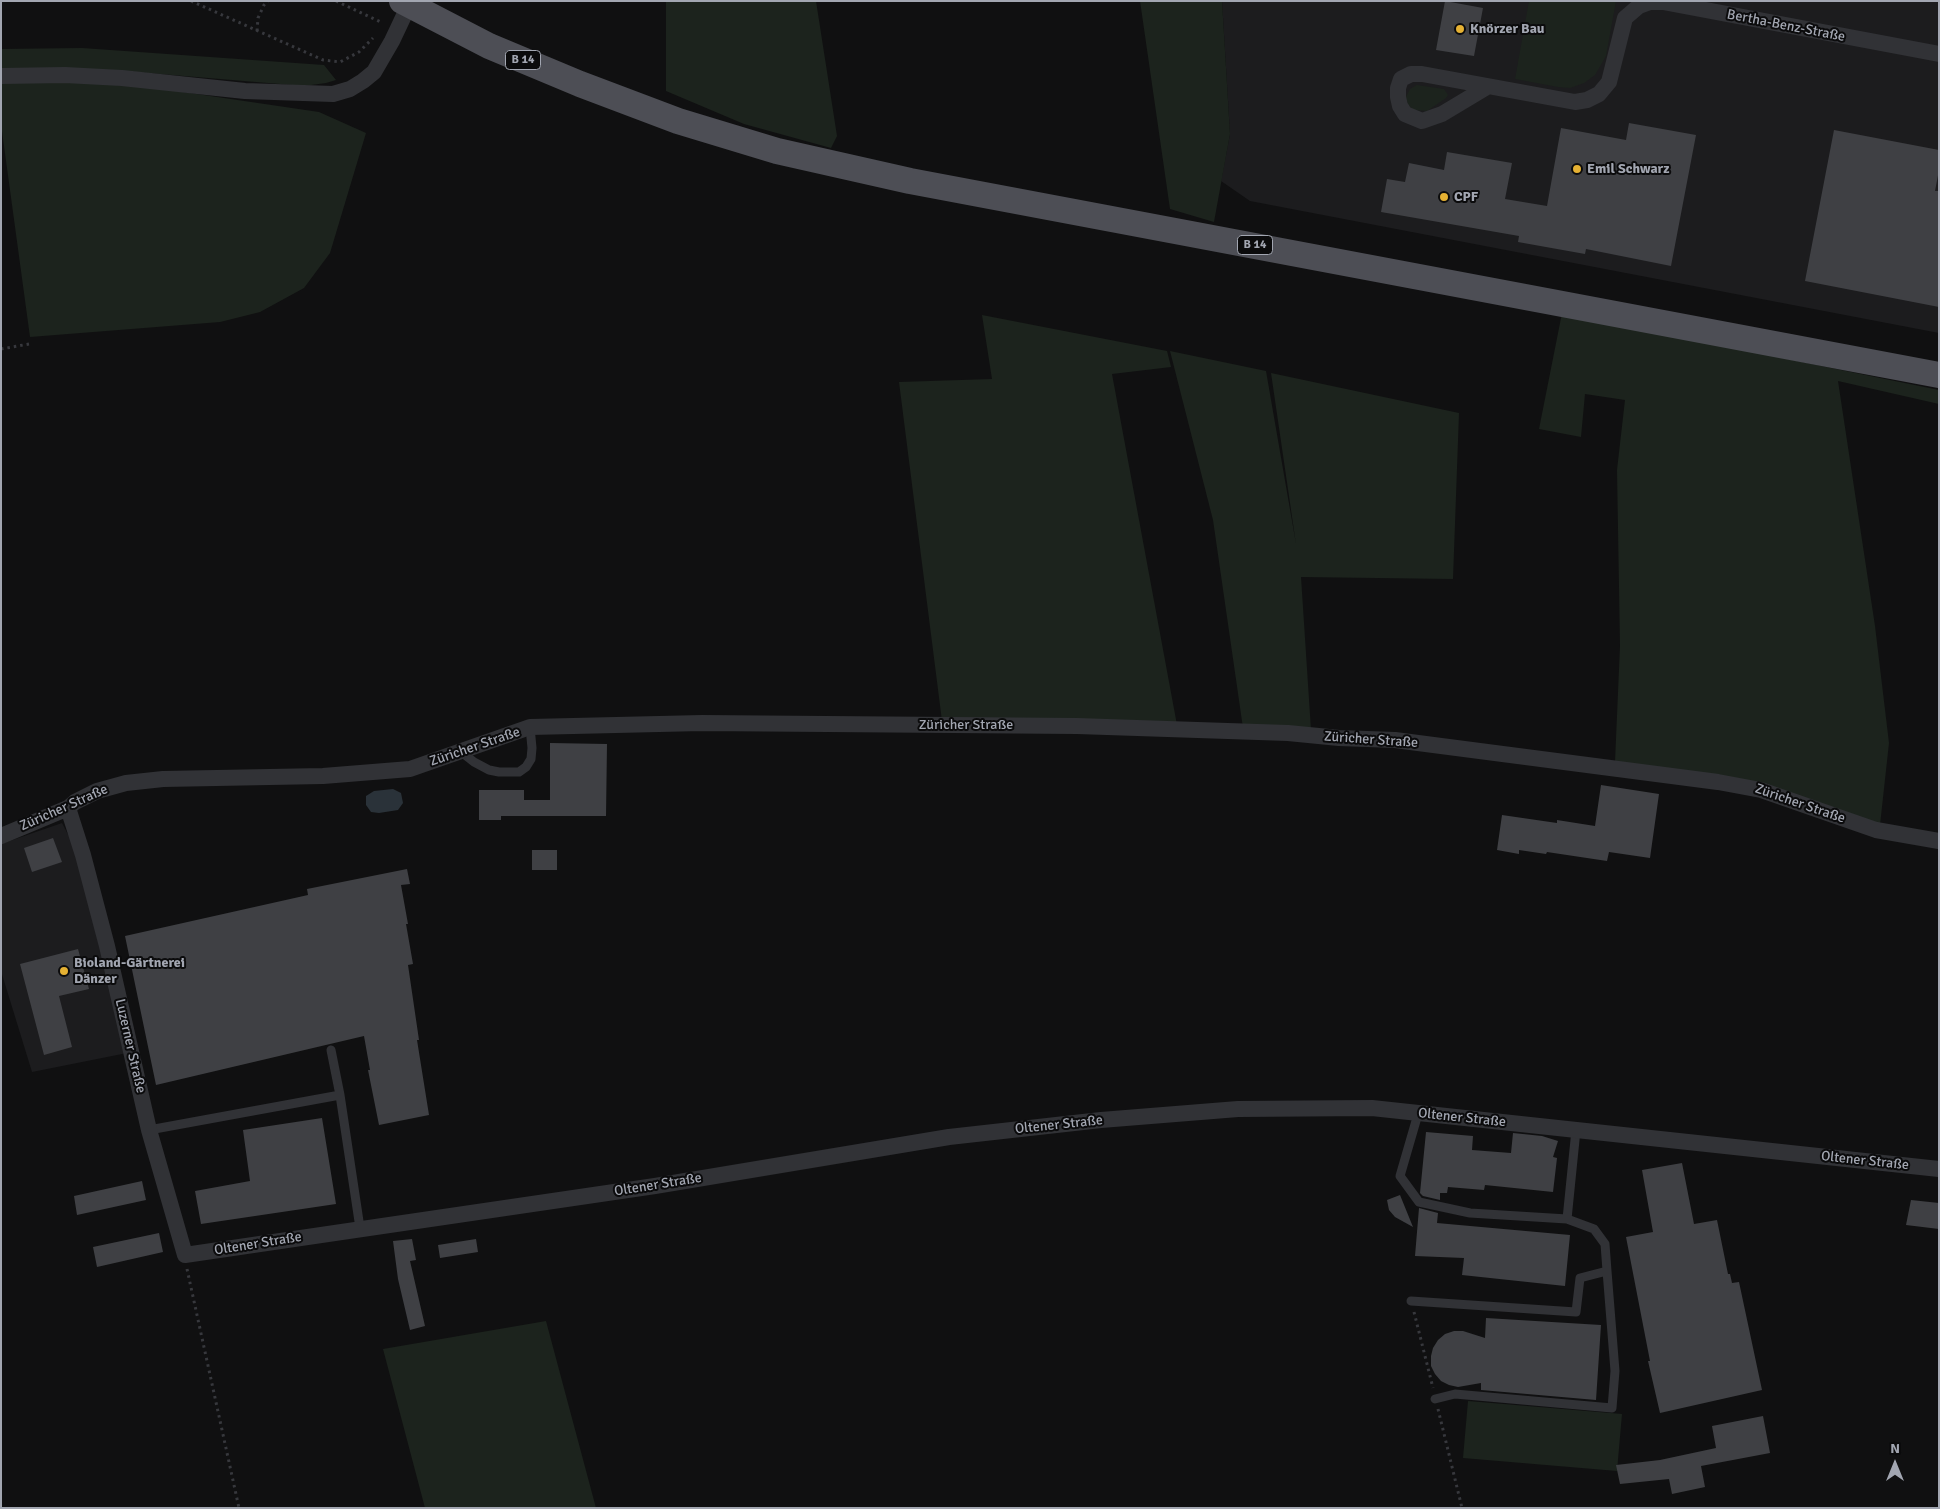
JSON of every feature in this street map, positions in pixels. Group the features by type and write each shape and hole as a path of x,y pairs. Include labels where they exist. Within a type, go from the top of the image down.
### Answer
{"main road":[{"name":"B 14","path":"405,3 490,46 598,91 678,121 777,151 910,182 1939,375"}],"street":[{"name":"Bertha-Benz-Straße","path":"1488,87 1442,114 1422,121 1405,114 1400,106 1398,97 1401,79 1411,74 1422,74 1575,102 1587,100 1599,94 1609,82 1625,18 1639,6 1650,2 1663,2 1939,54"},
{"path":"1,76 65,75 254,91 333,94 364,82 374,72 390,27 405,3"},
{"name":"Züricher Straße","path":"1,836 68,808 96,791 126,783 163,779 323,776 410,769 530,727 702,723 1077,726 1288,733 1339,738 1395,740 1736,785 1761,790 1876,830 1939,840"},
{"name":"Luzerner Straße","path":"68,808 83,855 107,946 149,1130 184,1255"},
{"name":"Oltener Straße","path":"184,1255 655,1186 949,1137 1101,1120 1238,1109 1372,1108 1939,1169"}],"lane":[{"path":"460,752 489,770 519,772 531,759 530,727"},
{"path":"331,1050 340,1095 360,1228"},
{"path":"149,1130 340,1095"},
{"path":"1418,1114 1400,1176 1419,1202 1470,1213 1567,1220 1594,1229 1605,1244 1616,1371 1612,1408 1454,1394 1435,1399"},
{"path":"1567,1220 1576,1130"},
{"path":"1411,1301 1576,1312 1580,1278 1607,1272"}],"path":[{"path":"191,1 323,60 340,62 359,52 378,33"},
{"path":"257,31 258,18 268,1"},
{"path":"336,1 390,27"},
{"path":"380,28 390,27"},
{"path":"1,348 29,344"},
{"path":"184,1255 239,1508"}],"shaded area":[{"path":"666,1 816,1 837,136 831,148 744,124 666,91"},
{"path":"1140,1 1222,1 1230,134 1214,222 1170,209"},
{"path":"1222,1 1939,1 1939,333 1250,201 1221,181 1230,134"},
{"path":"1529,1 1616,1 1606,56 1595,75 1584,83 1570,88 1515,79"},
{"path":"82,48 324,65 336,80 304,86 112,70 1,68 1,49"},
{"path":"65,81 156,88 319,112 366,133 330,253 304,288 260,312 220,322 30,337 1,124 1,82"},
{"path":"1417,85 1444,89 1448,95 1427,111 1414,110 1408,105 1406,97 1410,89"},
{"path":"1562,313 1939,390 1939,404 1838,381 1875,626 1889,743 1880,825 1615,762 1620,646 1617,470 1625,400 1585,394 1581,437 1539,429"},
{"path":"982,315 1167,351 1171,367 1112,374 1177,725 942,721 899,382 992,379"},
{"path":"1170,351 1266,371 1296,544 1271,373 1459,413 1453,579 1301,577 1311,730 1243,728 1213,520"},
{"path":"393,789 401,793 403,803 398,810 379,813 371,812 366,805 366,796 374,791"},
{"path":"62,823 79,855 127,1053 32,1072 1,971 1,844"},
{"path":"546,1321 596,1508 425,1508 383,1349"},
{"path":"1468,1401 1622,1414 1617,1471 1463,1458"}],"building":[{"name":"Knörzer Bau","path":"1445,1 1483,8 1474,56 1436,50"},
{"path":"1629,123 1696,135 1671,266 1586,249 1585,254 1518,242 1519,236 1381,212 1387,179 1405,182 1409,163 1444,170 1447,152 1512,163 1505,199 1547,206 1561,128 1626,140"},
{"path":"1834,130 1939,150 1939,170 1935,191 1939,191 1939,307 1805,281"},
{"path":"550,743 607,744 606,816 501,816 501,820 479,820 479,790 524,790 524,800 550,800"},
{"path":"1601,785 1659,794 1650,858 1609,852 1607,861 1547,852 1546,854 1519,850 1519,854 1497,850 1502,815 1595,826"},
{"path":"53,838 62,862 32,872 24,848"},
{"path":"532,850 557,850 557,870 532,870"},
{"path":"407,869 410,884 401,885 413,964 408,965 429,1115 379,1125 368,1070 370,1070 364,1036 156,1085 125,936 308,895 307,889"},
{"path":"78,949 89,989 59,996 72,1047 44,1055 20,964"},
{"path":"322,1118 336,1204 201,1224 195,1191 250,1181 243,1130"},
{"path":"1426,1132 1473,1136 1472,1150 1511,1153 1513,1133 1542,1136 1558,1141 1553,1157 1557,1158 1553,1192 1485,1185 1484,1190 1448,1187 1447,1193 1440,1193 1440,1200 1423,1196 1420,1193"},
{"path":"1682,1163 1694,1224 1717,1220 1728,1274 1730,1274 1732,1283 1739,1282 1762,1390 1660,1413 1648,1361 1650,1361 1626,1237 1653,1232 1642,1170"},
{"path":"142,1181 146,1200 77,1215 74,1196"},
{"path":"1400,1195 1413,1227 1395,1217 1389,1210 1387,1200"},
{"path":"1911,1200 1939,1203 1939,1229 1906,1225"},
{"path":"1419,1208 1438,1213 1437,1223 1570,1235 1565,1286 1462,1275 1464,1258 1415,1256"},
{"path":"159,1233 163,1252 97,1267 93,1247"},
{"path":"412,1239 416,1260 410,1261 425,1326 410,1330 398,1279 393,1241"},
{"path":"476,1239 478,1252 440,1258 438,1245"},
{"path":"1486,1318 1601,1325 1596,1400 1481,1390 1481,1383 1458,1387 1441,1381 1431,1366 1433,1348 1438,1340 1445,1334 1454,1331 1463,1331 1485,1338"},
{"path":"1763,1416 1770,1453 1701,1466 1705,1487 1672,1494 1669,1479 1620,1484 1616,1465 1660,1460 1716,1448 1712,1426"}],"place":[{"name":"Knörzer Bau","path":"1460,29"},
{"name":"Emil Schwarz","path":"1577,169"},
{"name":"CPF","path":"1444,197"},
{"name":"Bioland-Gärtnerei Dänzer","path":"64,971"}]}
